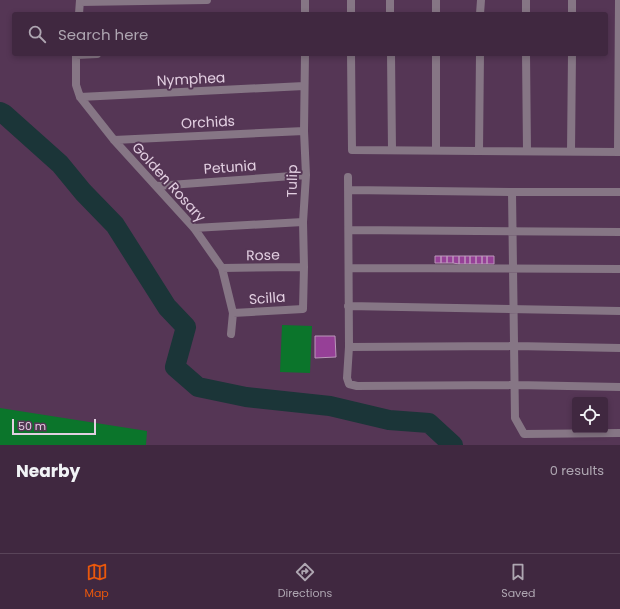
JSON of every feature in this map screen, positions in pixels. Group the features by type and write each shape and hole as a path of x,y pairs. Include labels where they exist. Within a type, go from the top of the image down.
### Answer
{"street":[{"path":"79,12 80,1 207,0"},
{"path":"305,0 305,12"},
{"path":"351,0 351,12"},
{"path":"390,0 390,12"},
{"path":"436,0 436,12"},
{"path":"480,12 481,0"},
{"path":"526,0 526,12"},
{"path":"572,0 572,12"},
{"path":"352,56 352,150 619,152 619,0"},
{"name":"Golden Rosary","path":"76,56 76,85 80,98 114,140 194,228 222,268 233,313 232,334"},
{"name":"Tulip","path":"303,309 306,175 304,131 305,56"},
{"path":"391,56 392,150"},
{"path":"436,56 436,150"},
{"path":"479,151 480,56"},
{"path":"526,56 527,151"},
{"path":"571,151 572,56"},
{"name":"Nymphea","path":"80,98 304,86"},
{"name":"Orchids","path":"114,140 304,131"},
{"name":"Petunia","path":"156,186 306,175"},
{"path":"348,177 349,347 347,378 349,384 357,386 516,385 620,387"},
{"path":"349,190 620,192"},
{"path":"512,192 516,418 524,434 620,432"},
{"path":"194,228 304,222"},
{"path":"349,230 620,232"},
{"name":"Rose","path":"222,268 304,268"},
{"path":"349,268 620,269"},
{"path":"348,306 620,311"},
{"name":"Scilla","path":"233,313 303,309"},
{"path":"349,347 514,346 620,348"}],"green space":[{"path":"282,325 312,326 310,373 280,372"},
{"path":"0,408 147,431 146,445 0,445"}],"building":[{"path":"435,256 441,256 441,263 435,263"},
{"path":"441,256 447,256 447,263 441,263"},
{"path":"447,256 453,256 453,263 447,263"},
{"path":"453,256 459,256 459,264 453,263"},
{"path":"459,256 465,256 465,264 459,264"},
{"path":"465,256 470,256 470,264 465,264"},
{"path":"470,256 476,256 476,264 470,264"},
{"path":"476,256 482,256 482,264 476,264"},
{"path":"482,256 487,256 487,264 482,264"},
{"path":"487,256 494,256 494,264 487,264"},
{"path":"315,336 335,336 336,357 315,358"}],"waterway":[{"path":"0,112 60,164 83,192 115,225 167,307 186,327 175,367 198,387 246,397 330,406 389,420 429,423 453,445"}]}
